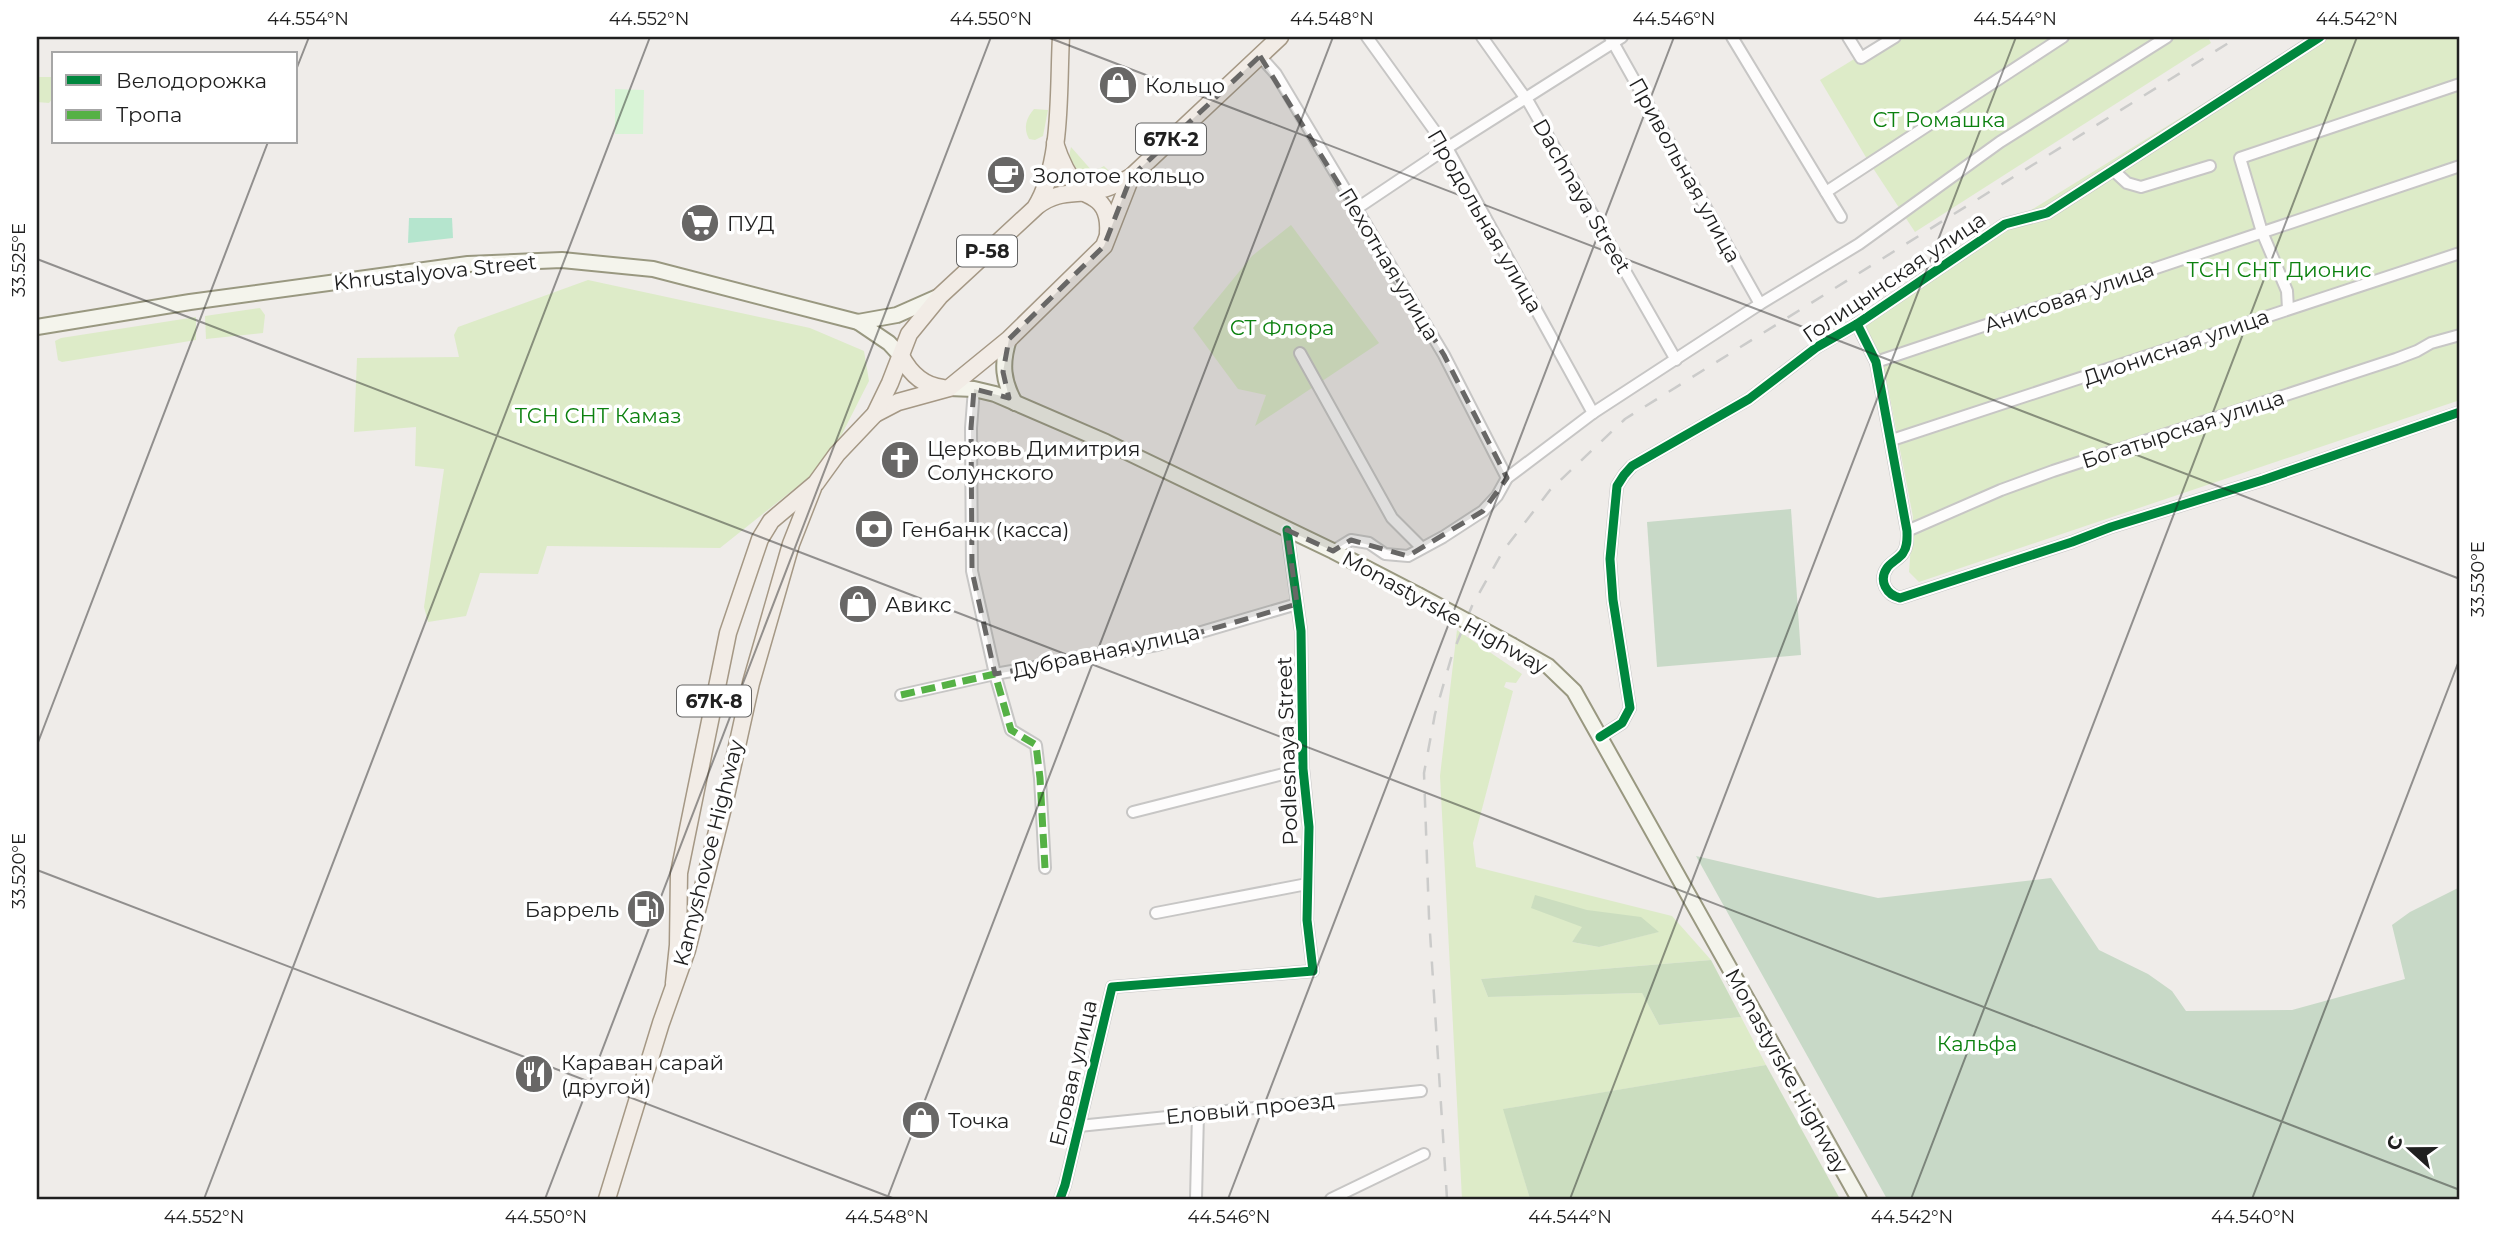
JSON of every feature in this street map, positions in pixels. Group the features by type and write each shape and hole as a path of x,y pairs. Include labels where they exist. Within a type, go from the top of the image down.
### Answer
{"main road":[{"name":"Kamyshovoe Highway","path":"607,1199 687,950 751,682 791,544 816,483 837,454 875,414 909,334 940,296 1035,208 1047,181 1055,143 1061,37"},
{"name":"67К-2","path":"1131,177 1280,37"},
{"path":"1055,143 1059,156 1082,193 1094,198 1102,206 1107,215 1108,238"},
{"path":"949,388 1009,340 1104,246 1131,177"},
{"name":"Р-58","path":"1035,208 1049,197 1069,192 1102,190 1131,177"},
{"name":"Khrustalyova Street","path":"37,327 190,302 468,264 537,260 626,265 653,270 858,322 889,343 901,356"},
{"path":"858,322 897,315 940,296"},
{"path":"1009,340 1004,355 1003,372 1015,403"},
{"name":"Monastyrske Highway","path":"901,356 915,376 936,387 974,389 995,394 1107,442 1334,551 1548,666 1574,691 1859,1199"},
{"name":"67К-8","path":"875,414 898,402 949,388"},
{"name":"Kamyshovoe Highway","path":"674,984 678,945 679,873 728,633 760,539 771,521 816,483"}],"street":[{"name":"Продольная улица","path":"1367,37 1447,148 1593,413"},
{"name":"Dachnaya Street","path":"1482,37 1525,98 1676,360"},
{"path":"1732,37 1841,217"},
{"path":"1848,37 1861,58 1895,37"},
{"path":"1826,192 2063,37"},
{"path":"1334,551 1351,540 1368,543 1385,554 1408,556 1483,511 1497,496 1507,478 1593,413 1760,304 1859,244 2000,142 2167,37"},
{"name":"Голицынская улица","path":"1600,737 1622,723 1630,708 1613,600 1610,559 1615,498 1623,475 1632,466 1749,400 1817,347 1857,324 2005,224 2047,213 2319,37"},
{"path":"1356,209 1615,39"},
{"name":"Привольная улица","path":"1615,39 1760,304"},
{"name":"Пехотная улица","path":"1260,56 1276,74 1444,355 1507,478"},
{"path":"2288,309 2287,291 2262,232 2240,158 2460,84"},
{"path":"2114,171 2127,183 2141,187 2210,166"},
{"name":"Анисовая улица","path":"1876,362 2460,166"},
{"name":"Дионисная улица","path":"1892,440 2460,253"},
{"path":"1857,324 1876,362 1907,531 1905,551 1886,569 1883,582 1889,593 1900,598 2111,527 2263,480 2460,412"},
{"name":"Богатырская улица","path":"1907,531 2053,471 2396,359 2431,343 2460,335"},
{"path":"1300,353 1392,518 1422,548"},
{"path":"974,389 971,428 972,571 995,674 1011,730 1036,745 1045,868"},
{"name":"Podlesnaya Street","path":"1287,530 1301,631 1303,769 1309,827 1307,920 1313,971"},
{"name":"Дубравная улица","path":"901,695 995,674 1157,645 1297,604"},
{"path":"1133,812 1303,769"},
{"path":"1156,913 1307,884"},
{"name":"Еловая улица","path":"1059,1199 1065,1185 1112,986 1313,971"},
{"name":"Еловый проезд","path":"1079,1126 1421,1091"},
{"path":"1196,1199 1198,1113"},
{"path":"1331,1199 1424,1154"}],"highlighted area":[{"path":"1260,56 1444,355 1507,478 1483,511 1408,556 1351,540 1333,551 1287,530 1297,604 1157,645 995,674 972,571 971,428 974,389 1009,398 1003,372 1009,339 1104,246 1131,177"}],"green space":[{"name":"СТ Ромашка","path":"1890,37 2208,37 2211,43 1915,232 1820,80"},
{"name":"ТСН СНТ Дионис","path":"2311,37 2460,37 2460,400 1919,582 1909,572 1913,517 1888,388 1866,327 1858,315"},
{"path":"37,77 52,77 52,99 49,103 37,102"},
{"path":"615,89 644,90 643,134 615,134"},
{"path":"1034,109 1048,110 1043,136 1035,140 1029,139 1026,127"},
{"path":"1071,147 1093,172 1104,166 1108,170 1105,176 1098,179 1080,175 1069,156"},
{"path":"409,218 452,218 453,238 408,243"},
{"name":"СТ Флора","path":"1291,225 1379,343 1255,426 1266,395 1238,389 1193,328 1252,256"},
{"name":"ТСН СНТ Камаз","path":"588,280 810,328 864,351 869,381 842,434 813,474 720,548 547,546 538,574 480,573 466,616 428,622 424,607 444,469 415,466 416,427 354,432 357,358 459,357 454,335 458,327"},
{"path":"260,308 265,315 263,333 206,339 205,316"},
{"path":"196,317 196,340 62,362 58,360 55,341 61,338"},
{"path":"1791,509 1801,655 1657,667 1647,522"},
{"path":"1457,630 1522,674 1516,683 1506,682 1504,687 1513,691 1473,843 1476,867 1672,916 1711,960 1481,979 1488,997 1642,993 1659,1025 1741,1017 1766,1065 1504,1109 1530,1199 1462,1199 1440,776","holes":["1535,896 1658,932 1599,947 1572,942 1583,927"]},
{"name":"Кальфа","path":"1696,856 1878,898 2051,878 2099,950 2148,974 2172,991 2186,1011 2292,1010 2405,979 2392,925 2410,912 2460,887 2460,1199 1887,1199"},
{"path":"1535,895 1587,910 1641,917 1659,932 1599,947 1572,942 1582,927 1531,908"},
{"path":"1711,960 1741,1017 1659,1025 1642,993 1488,997 1481,979"},
{"path":"1766,1065 1840,1199 1530,1199 1503,1109"}],"railway":[{"path":"1447,1199 1429,917 1424,773 1435,714 1452,655 1472,606 1503,551 1550,490 1625,419 2238,37"}],"marked path":[{"path":"901,695 995,674 1011,730 1036,745 1045,868"}],"cycle path":[{"path":"1600,737 1622,723 1630,708 1613,600 1610,559 1617,486 1632,466 1749,399 1817,347 1857,324 2005,224 2047,213 2320,37"},
{"path":"1857,324 1876,362 1907,531 1905,550 1887,568 1883,578 1888,591 1900,598 2111,527 2263,480 2460,412"},
{"path":"1060,1199 1112,987 1313,971 1307,920 1309,827 1303,769 1301,631 1287,530"}],"place":[{"name":"Кольцо","path":"1118,85"},
{"name":"Золотое кольцо","path":"1006,175"},
{"name":"ПУД","path":"700,223"},
{"name":"Церковь Димитрия Солунского","path":"900,460"},
{"name":"Генбанк (касса)","path":"874,529"},
{"name":"Авикс","path":"858,604"},
{"name":"Баррель","path":"646,909"},
{"name":"Караван сарай (другой)","path":"534,1074"},
{"name":"Точка","path":"921,1120"}]}
